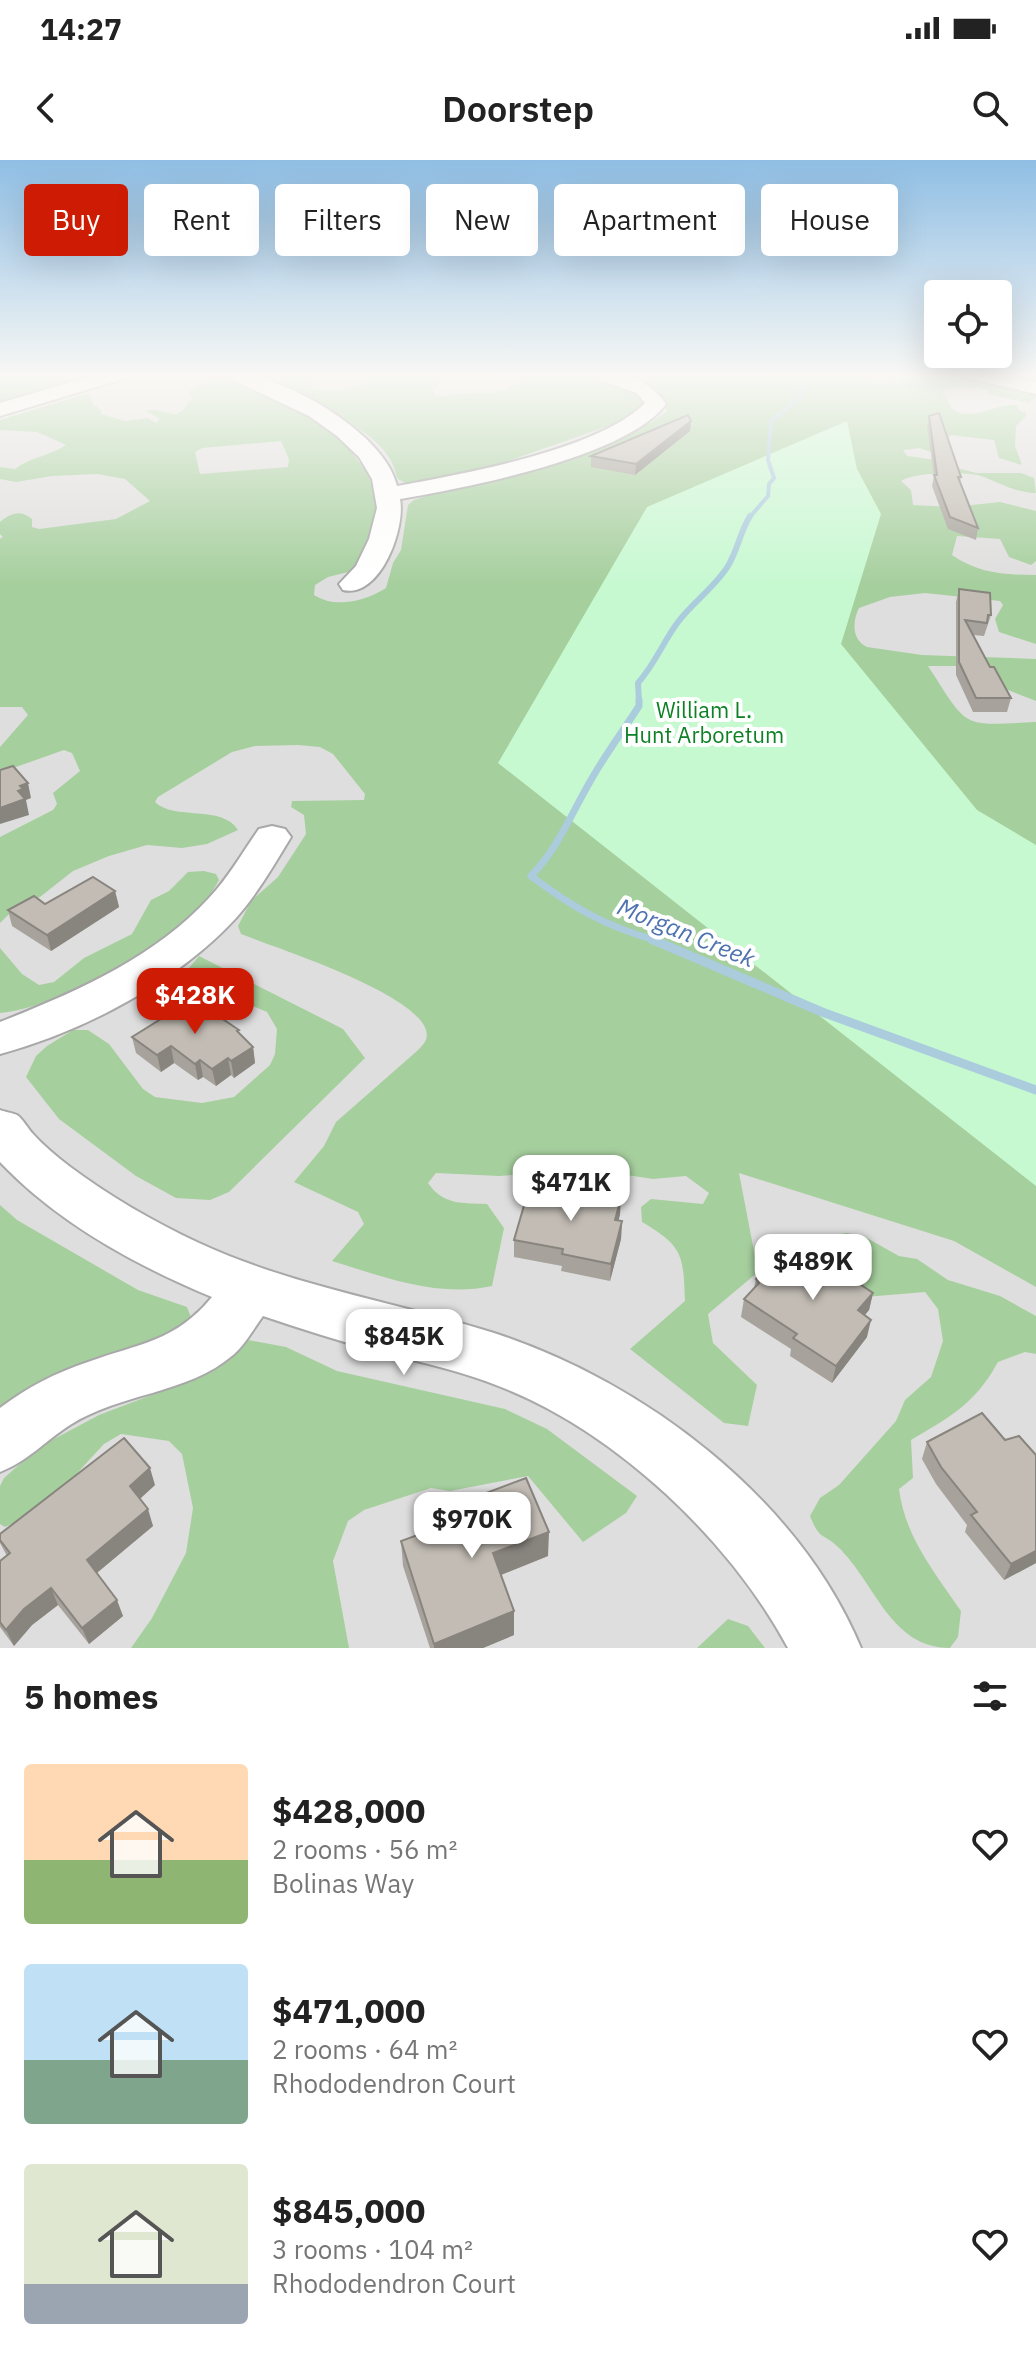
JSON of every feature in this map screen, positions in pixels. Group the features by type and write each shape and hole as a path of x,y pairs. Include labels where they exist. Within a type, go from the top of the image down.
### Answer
{"street":[{"path":"353,584 366,575 391,520 385,475 358,443"},
{"path":"389,494 533,463 585,443"},
{"path":"0,1039 89,1002 159,962 196,935 241,889 272,837"},
{"path":"0,1128 9,1141 52,1182 105,1218 185,1260 252,1288 518,1368 572,1391 609,1413 678,1465 753,1543 792,1590 826,1648"},
{"path":"0,1444 50,1405 90,1387 185,1355 214,1337 252,1288"}],"shaded area":[{"path":"0,443 1036,443 1036,845 647,507 1036,1186 1036,1648 0,1648"}],"green space":[{"path":"63,443 253,443 202,448 195,452 200,474 288,467 289,459 282,443 345,443 368,474 377,503 369,552 352,571 328,577 315,585 314,595 332,602 350,602 386,588 393,563 401,550 408,505 414,500 508,477 600,443 941,443 931,452 920,448 903,450 907,456 944,461 950,466 976,473 1021,473 1034,478 1036,493 964,473 928,474 901,481 911,490 913,505 954,507 1000,502 1036,511 1036,561 1031,565 1009,557 1000,539 957,536 952,555 992,572 1036,575 1036,644 999,632 995,619 1003,605 1000,601 925,593 890,597 859,608 854,625 858,640 867,647 922,655 1036,659 1036,701 1008,690 983,666 928,666 951,702 969,719 993,724 1036,722 1036,1287 954,1241 739,1173 758,1272 708,1314 713,1343 757,1385 748,1426 724,1423 630,1349 685,1301 682,1262 666,1238 642,1222 641,1207 651,1199 703,1204 709,1193 686,1176 653,1179 587,1169 499,1176 436,1173 428,1183 440,1195 454,1201 487,1204 504,1228 492,1286 431,1288 332,1261 364,1224 358,1212 294,1182 324,1146 336,1122 419,1049 426,1039 426,1030 416,1016 372,987 241,934 238,926 251,901 278,877 306,834 304,815 291,807 292,801 364,800 365,794 333,754 320,747 298,745 255,746 232,752 158,797 155,802 174,811 221,817 238,830 207,844 182,848 147,845 109,856 73,871 40,897 14,909 0,923 0,837 53,810 57,804 53,793 80,771 72,753 64,750 16,767 0,769 0,747 28,715 22,707 0,707 0,539 3,537 0,522 20,513 32,519 32,527 39,529 116,519 150,501 125,479 97,474 52,476 16,482 0,479 0,467 15,469 66,445"},
{"path":"558,443 476,472 411,486 398,479 393,464 378,444"},
{"name":"William L. Hunt Arboretum","path":"795,443 852,443 857,469 881,514 841,644 977,810 1036,845 1036,1186 498,763 647,507"},
{"path":"995,443 1015,443 1022,465 999,458"},
{"path":"188,872 216,874 219,880 204,902 181,925 153,946 90,984 27,1008 0,1013 0,948 22,974 39,985 54,982 84,958 132,934 151,900 169,891"},
{"path":"199,956 343,1029 365,1058 229,1192 210,1200 176,1198 136,1176 59,1119 26,1077 36,1056 47,1046 73,1030 88,1030 109,1044 143,1089 155,1097 202,1103 234,1097 270,1065 275,1054 277,1029 267,1012 253,1006 201,1000 161,1014 138,1006 140,995 184,974"},
{"path":"0,1205 17,1220 138,1290 187,1307 192,1320 0,1425"},
{"path":"847,1233 865,1237 899,1256 917,1259 948,1280 1000,1296 1036,1316 1036,1354 1025,1352 998,1362 971,1399 911,1440 913,1478 899,1489 902,1506 914,1539 961,1611 958,1637 950,1648 929,1645 912,1637 898,1625 851,1561 819,1533 810,1516 820,1498 839,1485 896,1421 905,1400 931,1377 943,1341 938,1309 925,1292 865,1297 823,1264 823,1237"},
{"path":"243,1339 286,1347 337,1371 505,1409 547,1429 637,1496 626,1513 583,1542 528,1476 450,1491 431,1488 364,1510 348,1521 333,1561 349,1648 131,1648 152,1618 186,1553 193,1508 182,1454 169,1441 121,1434 104,1444 44,1509 5,1527 0,1524 0,1486 4,1478 39,1447 99,1415 199,1377 226,1347"},
{"path":"728,1619 748,1626 765,1648 697,1648"}],"building":[{"path":"621,443 662,443 636,464 591,456"},
{"path":"933,443 949,443 961,477 958,477 978,528 950,517 934,475 937,475"},
{"path":"959,589 990,593 991,615 988,615 987,623 965,620 1011,698 976,698 959,662"},
{"path":"13,766 28,783 20,786 23,789 18,791 25,799 0,808 0,770"},
{"path":"93,877 115,891 47,935 8,910 34,896 45,904"},
{"path":"193,999 239,1030 253,1047 212,1069 200,1060 195,1064 171,1046 157,1055 132,1037"},
{"path":"530,1185 598,1199 599,1194 621,1198 615,1220 622,1221 611,1264 562,1254 563,1249 514,1240"},
{"path":"796,1241 873,1293 858,1310 871,1320 836,1366 793,1338 797,1334 744,1299 759,1283 756,1279"},
{"path":"982,1413 1005,1440 1019,1436 1036,1455 1036,1551 1011,1564 971,1515 977,1512 941,1467 927,1442"},
{"path":"124,1438 150,1468 130,1486 148,1509 87,1560 117,1600 82,1628 51,1588 24,1609 6,1630 0,1622 0,1561 10,1553 0,1540 0,1534"},
{"path":"526,1478 549,1532 493,1553 514,1611 434,1644 401,1541 467,1517 462,1502"}],"waterway":[{"name":"Morgan Creek","path":"749,518 768,496 769,484 774,478 768,460 769,443"},
{"name":"Morgan Creek","path":"639,702 638,683 678,622 728,566 749,518"},
{"name":"Morgan Creek","path":"639,702 557,842 531,876 591,915 658,941"},
{"name":"Morgan Creek","path":"651,939 822,1012 1036,1090"}]}
